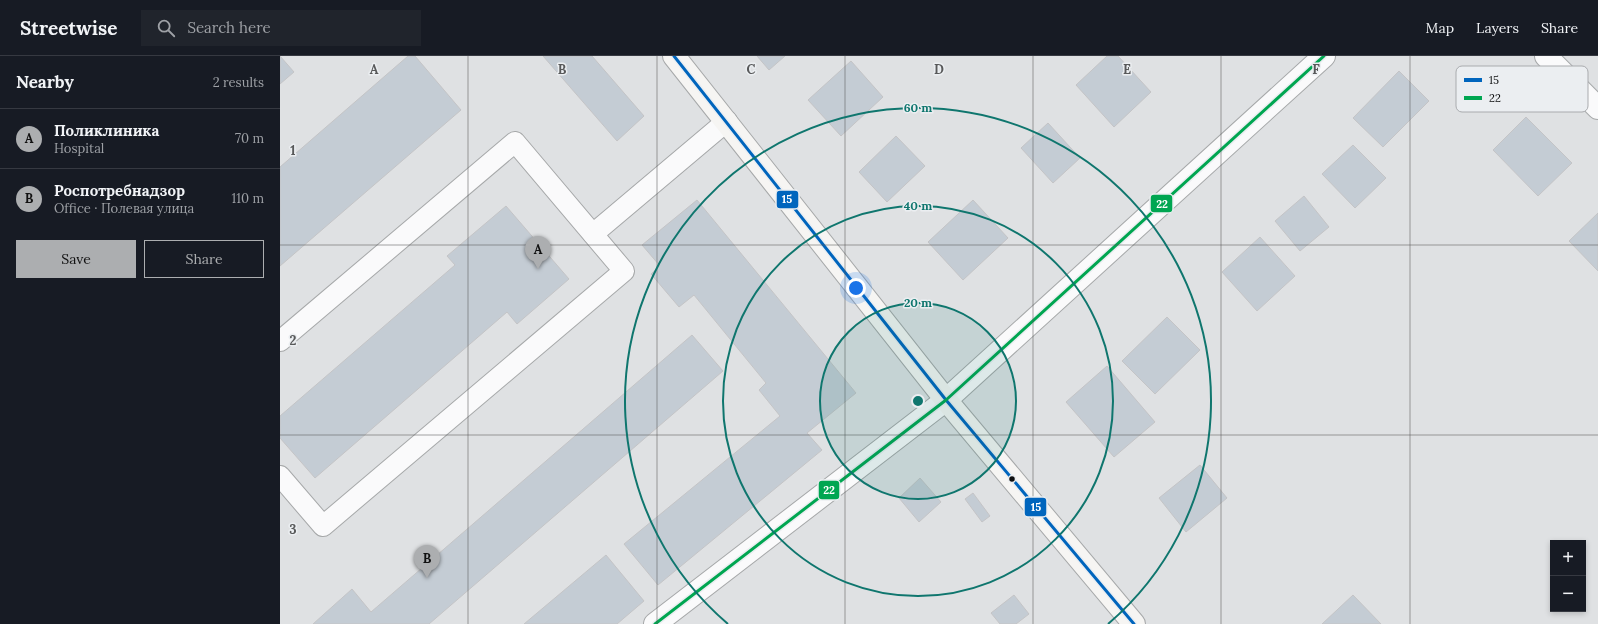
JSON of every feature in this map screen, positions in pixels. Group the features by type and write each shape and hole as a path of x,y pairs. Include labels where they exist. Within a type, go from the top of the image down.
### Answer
{"main road":[{"path":"674,56 727,121 946,400 1134,624"}],"street":[{"path":"655,624 946,400 1324,56"},
{"path":"1546,56 1556,66"},
{"path":"1588,98 1598,108"}],"lane":[{"path":"593,234 727,121"},
{"path":"280,341 515,142 624,271 323,526 280,476"}],"building":[{"path":"280,56 294,72 280,84"},
{"path":"408,56 415,56 461,110 280,266 280,167"},
{"path":"543,56 592,56 644,116 617,141"},
{"path":"757,56 785,56 769,70"},
{"path":"1107,56 1118,56 1151,92 1114,127 1076,85"},
{"path":"851,61 883,97 841,136 808,100"},
{"path":"1399,71 1429,101 1383,147 1353,118"},
{"path":"1526,117 1572,163 1538,196 1493,150"},
{"path":"1048,123 1080,158 1053,183 1021,148"},
{"path":"896,136 925,166 887,202 859,172"},
{"path":"1353,145 1386,178 1355,208 1322,174"},
{"path":"1304,196 1329,227 1300,251 1275,221"},
{"path":"697,200 856,393 807,433 822,450 658,585 624,544 780,416 759,390 766,383 694,295 679,307 651,274 660,266 642,245"},
{"path":"973,200 1008,238 963,280 928,242"},
{"path":"506,206 569,279 517,324 507,312 315,478 280,438 280,416 455,265 447,256"},
{"path":"1598,213 1598,271 1569,241"},
{"path":"1260,237 1295,276 1257,311 1222,272"},
{"path":"1167,317 1200,350 1155,394 1122,361"},
{"path":"692,335 723,371 429,624 313,624 352,589 371,612"},
{"path":"1107,366 1155,422 1114,457 1066,402"},
{"path":"1200,465 1227,498 1186,532 1159,498"},
{"path":"920,478 941,502 919,522 899,498"},
{"path":"973,493 990,516 982,522 965,499"},
{"path":"606,555 644,601 617,624 524,624"},
{"path":"1014,595 1029,614 1016,624 1000,624 991,613"},
{"path":"1353,595 1381,624 1322,624"}],"transit line":[{"name":"15","path":"674,56 946,400 1134,624"},
{"name":"22","path":"655,624 946,400 1324,56"}],"place":[{"name":"Поликлиника","path":"538,269"},
{"name":"Роспотребнадзор","path":"427,578"}]}
